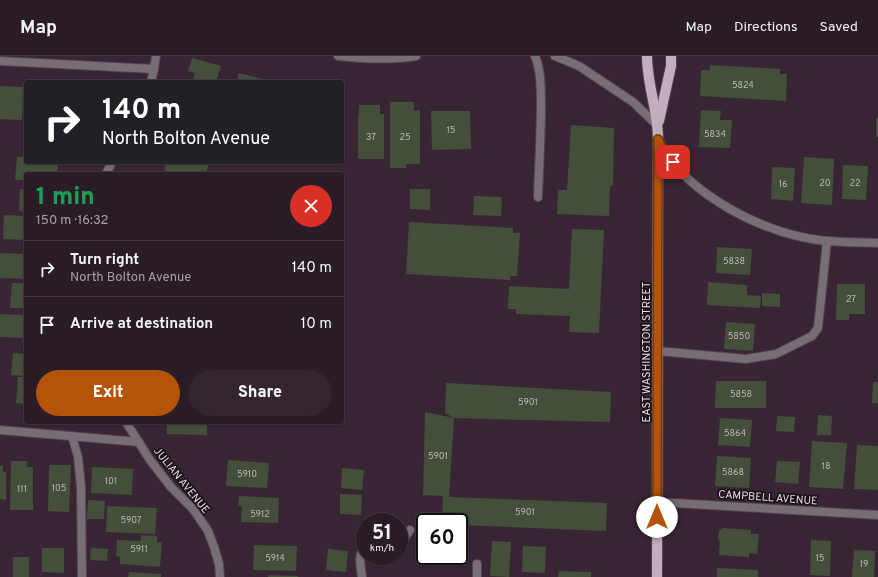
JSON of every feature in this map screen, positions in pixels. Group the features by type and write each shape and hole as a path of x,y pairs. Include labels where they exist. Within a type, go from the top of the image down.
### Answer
{"main road":[{"name":"EAST WASHINGTON STREET","path":"647,56 647,67 658,126 657,577"},
{"name":"EAST WASHINGTON STREET","path":"658,126 671,66 671,56"}],"street":[{"path":"151,80 156,56"},
{"path":"338,56 382,59 416,56"},
{"path":"535,56 541,94 538,197"},
{"path":"555,56 579,66 633,102 658,126"},
{"path":"0,61 154,69"},
{"path":"658,139 668,157 705,193 733,211 756,222 803,238 827,241 878,243"},
{"path":"658,351 746,359 776,354 812,336 818,328 827,241"},
{"name":"JULIAN AVENUE","path":"127,424 158,471 171,487 193,509 208,531 219,564 220,577"},
{"path":"0,430 139,442"},
{"path":"72,436 78,457 81,481 82,577"},
{"name":"CAMPBELL AVENUE","path":"657,502 878,515"},
{"path":"477,564 477,577"},
{"path":"360,565 362,577"}],"building":[{"path":"192,58 221,66 217,80 193,80 195,73 188,71"},
{"path":"710,65 780,69 780,74 787,74 786,101 700,96 701,70 710,70"},
{"path":"239,73 262,79 262,80 237,80"},
{"path":"0,86 23,87 22,120 0,119"},
{"path":"390,102 414,102 414,111 420,110 420,164 406,164 406,168 390,168"},
{"path":"359,105 380,105 380,114 384,114 384,159 358,159"},
{"path":"701,110 721,111 720,120 732,120 730,148 699,147"},
{"path":"431,111 470,111 471,149 432,150"},
{"path":"876,118 878,118 878,137 876,137"},
{"path":"571,125 614,128 613,186 610,186 609,216 557,214 558,190 567,190"},
{"path":"17,157 24,157 24,164 58,164 58,172 24,172 24,180 15,180"},
{"path":"804,157 834,159 832,205 801,203"},
{"path":"166,164 208,164 206,172 164,172"},
{"path":"843,165 868,166 866,200 842,199"},
{"path":"772,167 795,168 793,201 771,199"},
{"path":"20,189 24,189 24,212 19,211"},
{"path":"410,189 430,189 430,210 410,209"},
{"path":"474,196 502,197 501,216 473,215"},
{"path":"4,215 24,216 24,240 3,239"},
{"path":"409,222 513,228 513,233 520,233 517,276 510,276 510,280 406,274"},
{"path":"572,229 604,230 599,333 569,332 570,316 516,314 516,309 508,309 509,286 569,289"},
{"path":"717,247 752,249 750,275 716,273"},
{"path":"0,253 24,254 24,279 0,278"},
{"path":"708,282 747,285 747,295 761,296 760,308 707,305"},
{"path":"12,283 24,283 24,308 10,308"},
{"path":"837,284 865,284 865,314 849,314 849,320 836,320"},
{"path":"762,293 780,294 780,307 762,306"},
{"path":"0,314 24,315 24,338 0,337"},
{"path":"726,322 755,324 753,351 724,349"},
{"path":"13,353 24,354 24,376 11,375"},
{"path":"18,377 24,377 24,404 16,403"},
{"path":"716,381 766,381 766,408 715,408"},
{"path":"873,382 878,382 878,403 872,403"},
{"path":"446,383 611,392 610,422 454,418 445,413"},
{"path":"425,412 454,418 449,497 607,503 606,531 468,525 468,513 442,513 443,496 423,495"},
{"path":"818,415 832,416 831,435 817,435"},
{"path":"777,416 795,417 794,432 776,431"},
{"path":"720,418 752,420 750,447 718,445"},
{"path":"167,424 207,424 207,435 167,434"},
{"path":"812,441 847,443 843,489 809,487"},
{"path":"857,445 878,446 878,490 854,489"},
{"path":"717,456 751,458 749,488 715,486"},
{"path":"228,460 269,463 267,488 226,486"},
{"path":"11,461 27,461 27,467 33,467 33,510 10,510"},
{"path":"777,461 800,462 798,484 775,482"},
{"path":"49,465 71,465 69,512 48,511"},
{"path":"0,466 3,466 3,472 6,472 6,500 0,499"},
{"path":"92,467 133,469 132,495 91,493"},
{"path":"342,468 364,470 362,490 341,488"},
{"path":"340,494 362,495 361,513 356,513 356,515 340,514"},
{"path":"239,496 279,498 278,523 241,522 242,506 238,506"},
{"path":"88,500 105,501 104,519 87,519"},
{"path":"107,506 157,508 155,534 106,532"},
{"path":"723,528 751,530 751,534 759,534 757,554 749,553 749,557 719,555 719,531"},
{"path":"141,535 157,536 157,542 162,542 160,567 120,564 120,557 116,556 117,540 141,541"},
{"path":"811,540 831,541 830,576 810,575"},
{"path":"492,541 511,542 509,577 490,576"},
{"path":"254,545 297,546 296,571 253,570"},
{"path":"523,546 546,547 545,573 522,572"},
{"path":"42,548 64,548 64,573 42,572"},
{"path":"91,548 108,549 107,561 90,560"},
{"path":"328,549 348,551 346,572 326,570"},
{"path":"854,550 875,551 874,577 852,577"},
{"path":"13,557 29,557 29,577 13,577"},
{"path":"717,568 758,570 758,577 717,577"},
{"path":"559,571 591,572 591,577 558,577"},
{"path":"129,572 161,574 161,577 128,577"},
{"path":"268,575 298,576 298,577 268,577"}],"route":[{"path":"657,517 658,139 664,151 673,162"}]}
